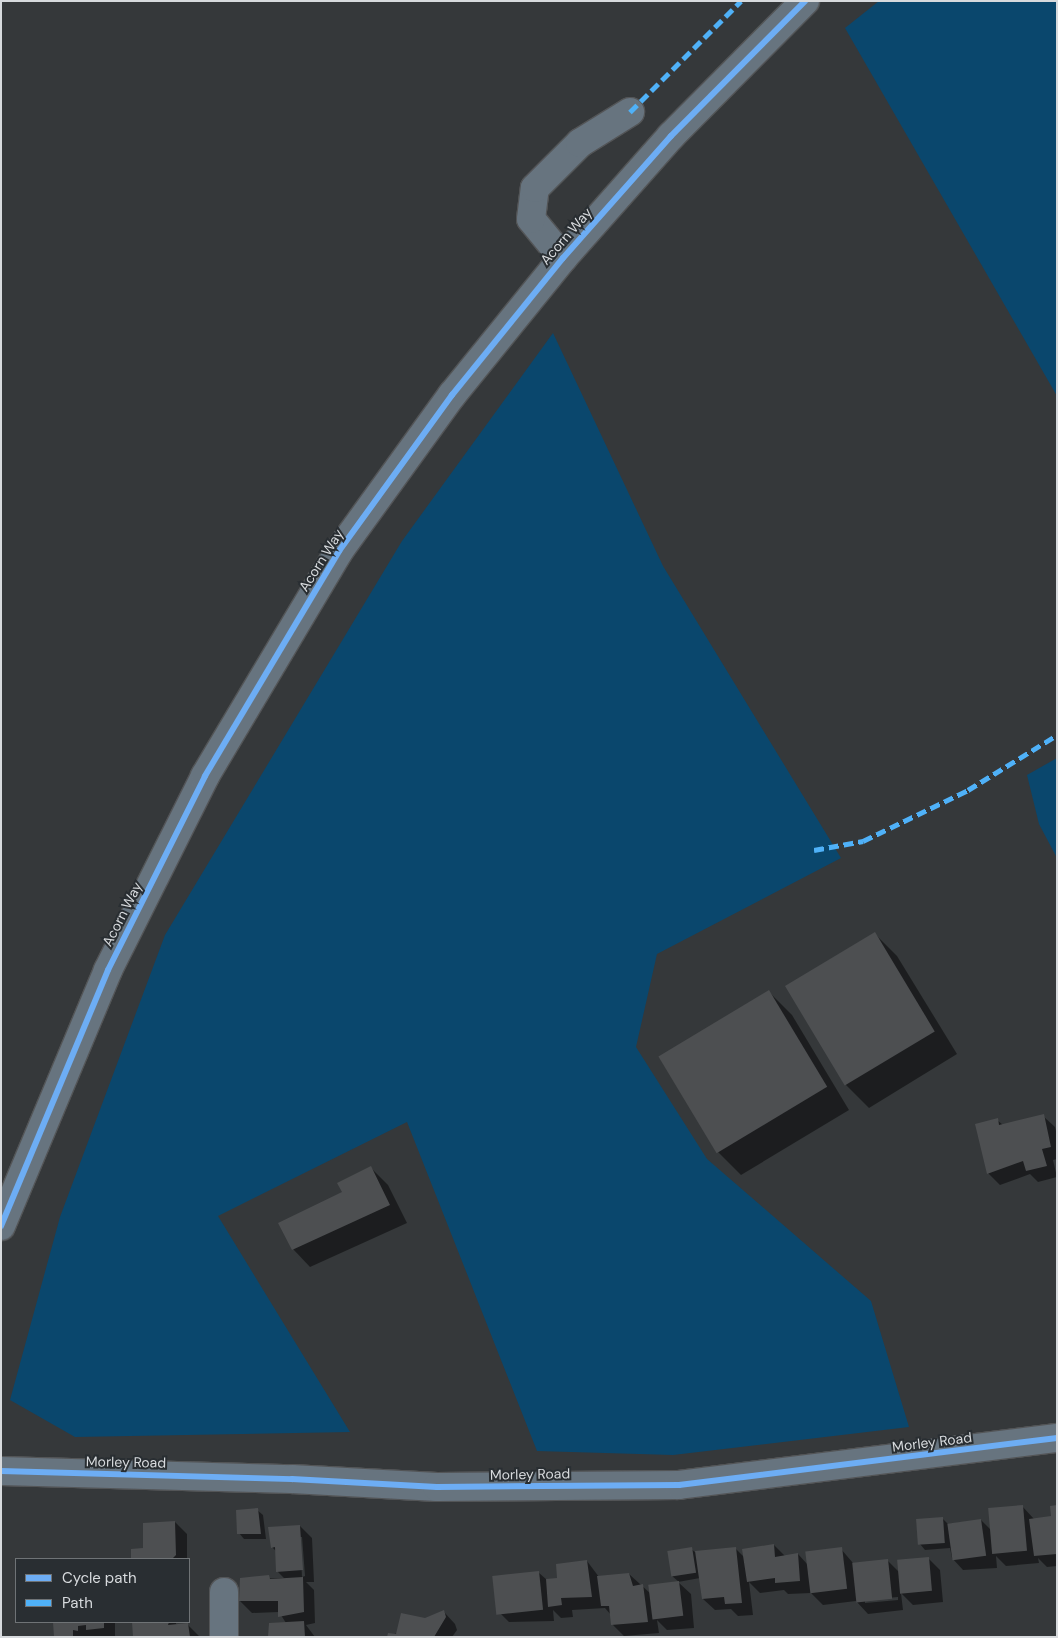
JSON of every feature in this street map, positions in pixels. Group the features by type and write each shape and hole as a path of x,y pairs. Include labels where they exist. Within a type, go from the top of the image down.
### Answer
{"street":[{"name":"Acorn Way","path":"1,1226 108,970 205,776 339,551 452,395 563,258 671,136 805,1"},
{"path":"563,258 530,218 535,188 580,143 630,112"},
{"name":"Morley Road","path":"1,1471 292,1479 437,1487 679,1485 1057,1438"},
{"path":"224,1592 224,1637"}],"shaded area":[{"path":"879,1 1057,1 1057,396 845,28"},
{"path":"553,333 663,566 841,858 657,954 636,1047 707,1159 871,1301 909,1427 673,1455 537,1451 407,1122 218,1216 350,1432 75,1437 10,1400 60,1217 165,935 402,541"},
{"path":"1057,758 1057,858 1039,824 1027,775"}],"building":[{"path":"875,932 935,1031 845,1086 785,986"},
{"path":"769,990 827,1087 717,1153 658,1056"},
{"path":"1044,1114 1051,1147 1042,1149 1047,1166 1026,1171 1023,1161 987,1174 975,1124 998,1118 999,1125"},
{"path":"371,1166 390,1205 292,1250 278,1223 342,1192 337,1183"},
{"path":"1023,1505 1027,1551 992,1554 988,1508"},
{"path":"1057,1505 1057,1554 1034,1556 1029,1519 1051,1516 1050,1506"},
{"path":"258,1508 261,1534 237,1534 236,1510"},
{"path":"943,1517 945,1543 918,1545 916,1519"},
{"path":"981,1519 986,1556 952,1560 947,1524"},
{"path":"175,1521 176,1555 173,1558 131,1558 131,1549 143,1548 143,1523"},
{"path":"300,1525 303,1570 276,1572 275,1547 271,1548 268,1527"},
{"path":"774,1544 775,1557 798,1553 800,1581 775,1583 775,1578 747,1582 742,1549"},
{"path":"692,1547 696,1573 671,1577 667,1551"},
{"path":"736,1547 742,1603 725,1604 724,1597 702,1599 695,1551"},
{"path":"842,1547 847,1589 810,1593 805,1552"},
{"path":"929,1557 932,1591 900,1594 897,1560"},
{"path":"888,1559 892,1599 856,1603 852,1563"},
{"path":"587,1560 592,1597 561,1598 562,1605 548,1607 546,1579 557,1578 556,1564"},
{"path":"539,1571 543,1610 496,1615 492,1576"},
{"path":"629,1573 633,1586 643,1584 648,1622 611,1625 609,1606 601,1606 597,1576"},
{"path":"269,1575 270,1579 303,1577 304,1612 278,1617 278,1601 239,1601 240,1578"},
{"path":"679,1581 683,1616 652,1620 648,1585"},
{"path":"444,1610 446,1617 434,1637 387,1637 388,1633 396,1634 401,1613 425,1618"},
{"path":"304,1621 305,1637 268,1637 269,1623"},
{"path":"53,1623 104,1623 104,1628 86,1630 86,1625 78,1626 78,1631 73,1630 73,1637 54,1637"},
{"path":"132,1623 169,1623 168,1625 188,1623 190,1637 133,1637"}],"marked path":[{"path":"630,112 741,1"},
{"path":"814,850 863,841 968,790 1057,735"}],"cycle path":[{"path":"1,1226 108,970 205,776 339,551 452,395 563,258 671,136 805,1"},
{"path":"1,1471 292,1479 437,1487 679,1485 1057,1438"}]}
